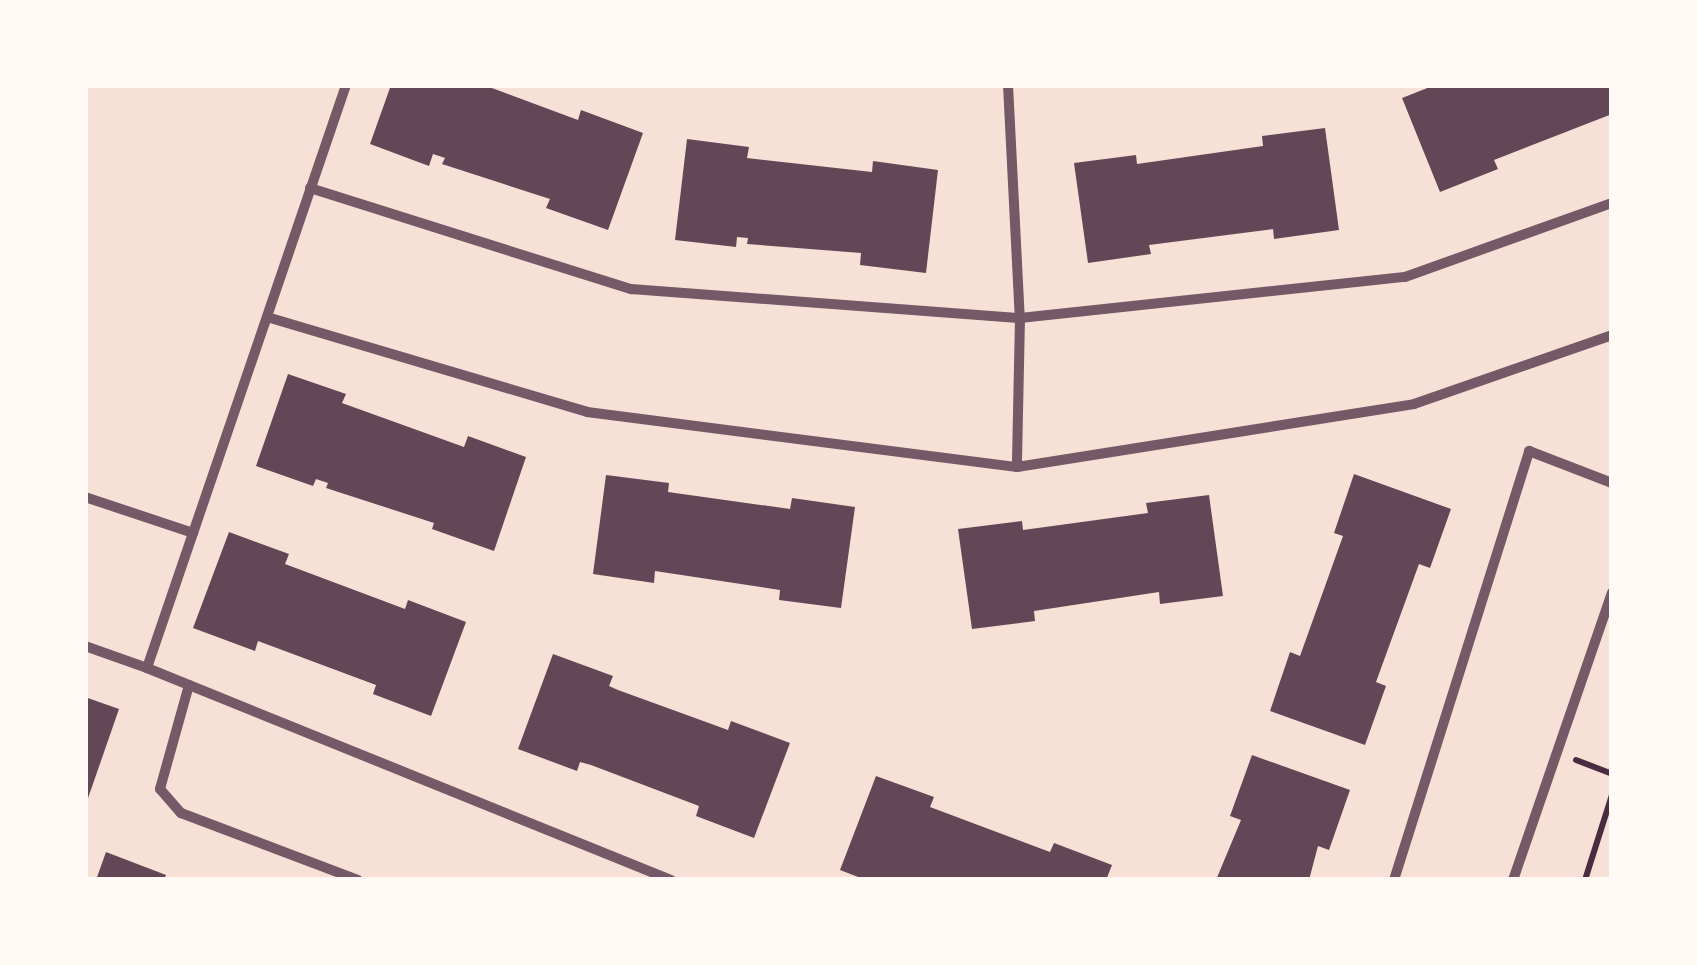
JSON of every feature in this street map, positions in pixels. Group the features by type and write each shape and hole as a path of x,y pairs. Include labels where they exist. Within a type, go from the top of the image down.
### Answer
{"street":[{"path":"147,668 346,85"},
{"path":"1008,85 1020,318 1018,467"},
{"path":"310,188 631,289 1020,318 1405,276 1612,203"},
{"path":"266,317 587,412 1018,467 1414,404 1612,334"},
{"path":"1394,880 1529,451 1612,483"},
{"path":"85,497 193,533"},
{"path":"1513,880 1612,594"},
{"path":"85,646 671,880"},
{"path":"189,685 160,772 160,789 180,813 358,880"}],"path":[{"path":"1557,752 1612,774"},
{"path":"1585,880 1612,795"}],"building":[{"path":"391,85 484,85 578,120 581,110 643,133 608,230 546,208 550,199 442,164 445,158 433,154 429,166 370,144"},
{"path":"1435,85 1612,85 1612,114 1494,160 1498,169 1440,192 1402,98"},
{"path":"1325,128 1339,230 1274,239 1273,229 1149,245 1151,254 1088,263 1074,163 1136,155 1137,164 1263,146 1262,136"},
{"path":"687,139 749,147 747,158 872,172 873,161 938,170 926,273 860,265 861,253 747,244 748,238 737,237 736,247 675,240"},
{"path":"288,374 346,394 342,403 464,447 468,436 526,457 494,551 432,529 434,523 326,488 328,483 316,479 313,486 256,466"},
{"path":"1354,474 1451,509 1430,568 1419,564 1376,682 1386,686 1365,745 1270,711 1290,652 1300,656 1343,536 1334,533"},
{"path":"606,475 669,483 668,492 790,509 792,498 855,507 841,608 779,600 780,590 655,571 654,583 593,574"},
{"path":"1209,495 1223,596 1160,604 1159,592 1034,611 1035,621 972,629 958,529 1022,521 1023,530 1148,513 1146,503"},
{"path":"229,532 289,554 285,564 405,609 408,600 466,622 431,716 373,694 376,685 258,641 255,651 193,628"},
{"path":"553,654 613,676 609,686 618,690 728,730 731,721 790,743 754,838 696,816 699,806 591,765 580,762 577,771 518,749"},
{"path":"85,697 119,709 86,804 85,804"},
{"path":"1252,755 1350,790 1329,850 1318,846 1309,880 1216,880 1241,820 1230,816"},
{"path":"876,776 934,797 930,807 1050,852 1054,843 1112,865 1106,880 866,880 840,870"},
{"path":"106,852 166,875 164,880 96,880"}]}
